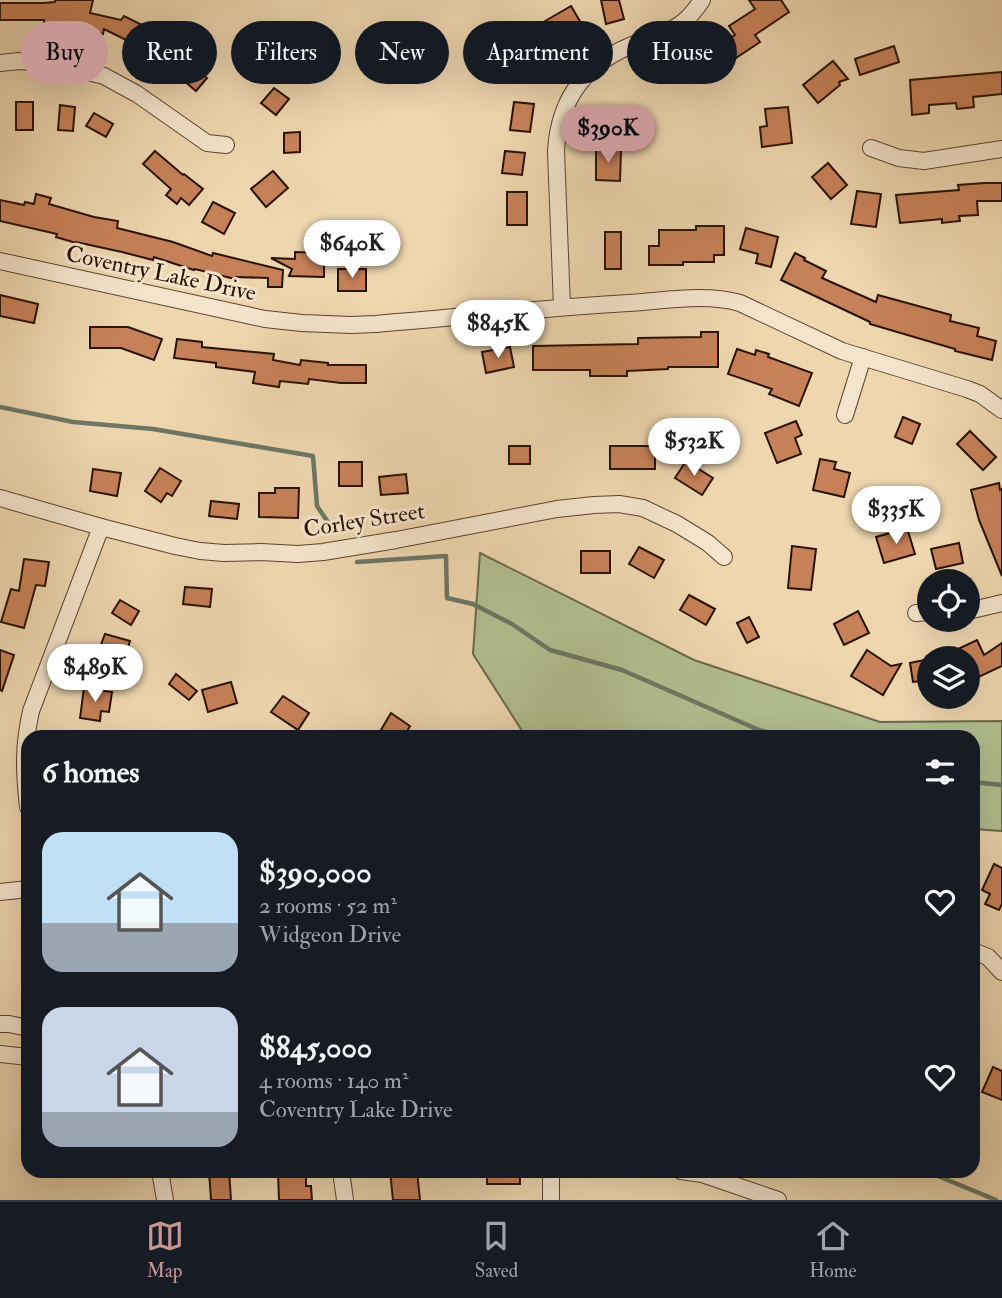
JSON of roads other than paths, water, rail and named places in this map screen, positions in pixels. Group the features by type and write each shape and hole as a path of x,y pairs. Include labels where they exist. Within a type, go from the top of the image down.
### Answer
{"street":[{"path":"562,307 556,151 559,127 567,103 580,82 597,65 618,51 675,29 693,13 702,0"},
{"path":"0,63 44,62 104,76 137,94 207,143 226,145"},
{"path":"872,148 899,158 924,161 1002,149"},
{"name":"Coventry Lake Drive","path":"0,261 187,303 265,319 302,323 376,324 562,307 700,298 727,299 842,351 967,389 1000,405"},
{"path":"845,415 863,358"},
{"name":"Corley Street","path":"0,498 101,527 200,551 298,554 396,540 557,509 619,504 643,508 677,524 708,543 724,557"},
{"path":"27,730 31,711 101,527"},
{"path":"980,608 1002,603"},
{"path":"0,892 21,889"},
{"path":"980,954 988,957 1002,972"},
{"path":"0,1024 21,1027"},
{"path":"0,1054 21,1056"},
{"path":"161,1178 164,1200"},
{"path":"342,1178 345,1200"},
{"path":"551,1178 551,1200"},
{"path":"714,1178 778,1200"}],"waterway":[{"path":"0,407 73,422 153,429 313,456 317,506 332,528"},
{"path":"357,562 446,556 447,598 473,604 512,624 550,650 622,670 759,730"},
{"path":"980,783 1002,785"},
{"path":"943,1178 996,1200"}]}
